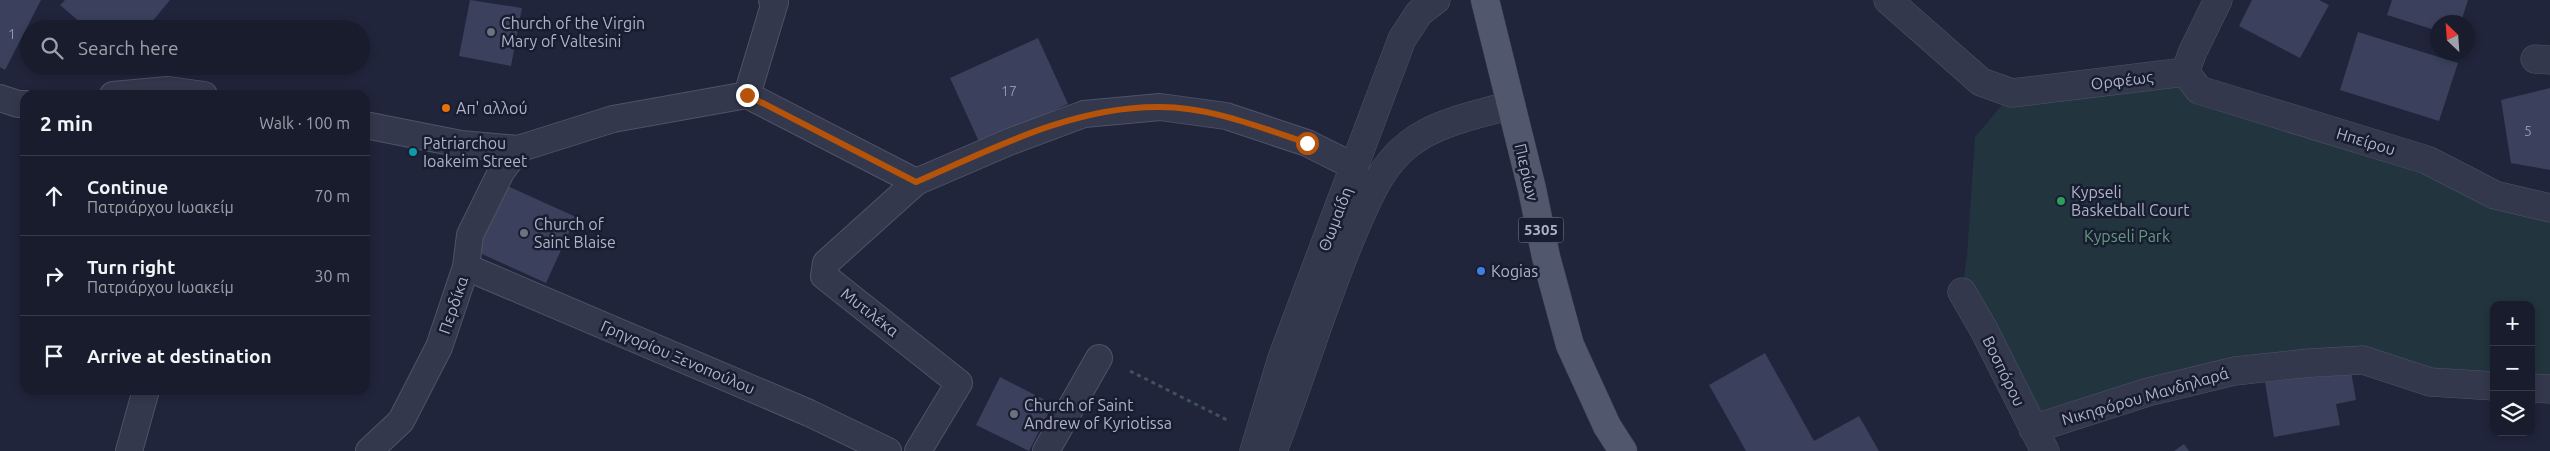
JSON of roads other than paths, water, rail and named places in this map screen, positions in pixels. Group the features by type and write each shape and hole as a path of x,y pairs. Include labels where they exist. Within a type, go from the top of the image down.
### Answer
{"main road":[{"name":"Πιερίων","path":"1485,0 1546,257 1570,345 1607,426 1623,451"}],"street":[{"path":"747,95 775,2 772,0"},
{"name":"Θωμαίδη","path":"1262,446 1282,358 1402,39 1419,13 1436,0"},
{"name":"Ορφέως","path":"1888,0 1981,82 2012,92 2185,72"},
{"path":"2185,72 2218,0"},
{"name":"Ηπείρου","path":"2185,72 2199,90 2427,160 2495,195 2550,208"},
{"path":"370,126 461,144 518,149 614,118 747,95 916,182 1009,142 1084,114 1160,107 1226,116 1307,143 1355,167"},
{"name":"Θωμαίδη","path":"1262,446 1374,185 1391,161 1409,144 1436,128 1511,105"},
{"name":"Περδίκα","path":"369,451 401,421 439,347 466,267 470,236 501,172 518,149"},
{"name":"Μυτιλέκα","path":"916,182 826,263 824,276 959,383 918,451"},
{"name":"Γρηγορίου Ξενοπούλου","path":"466,267 809,413 888,451"},
{"name":"Βοσπόρου","path":"1962,292 1984,330 2039,440"},
{"path":"1046,451 1099,358"},
{"name":"Νικηφόρου Μανδηλαρά","path":"2039,440 2148,392 2235,371 2309,363 2363,360 2430,382 2490,386"},
{"path":"2535,388 2550,389"},
{"path":"129,451 145,395"}],"place":[{"name":"Church of the Virgin Mary of Valtesini","path":"491,32"},
{"name":"Απ' αλλού","path":"446,108"},
{"name":"Patriarchou Ioakeim Street","path":"413,152"},
{"name":"Kypseli Basketball Court","path":"2061,201"},
{"name":"Church of Saint Blaise","path":"524,233"},
{"name":"Kogias","path":"1481,271"},
{"name":"Church of Saint Andrew of Kyriotissa","path":"1014,414"}],"park label":[{"name":"Kypseli Park","path":"2127,236"}]}
